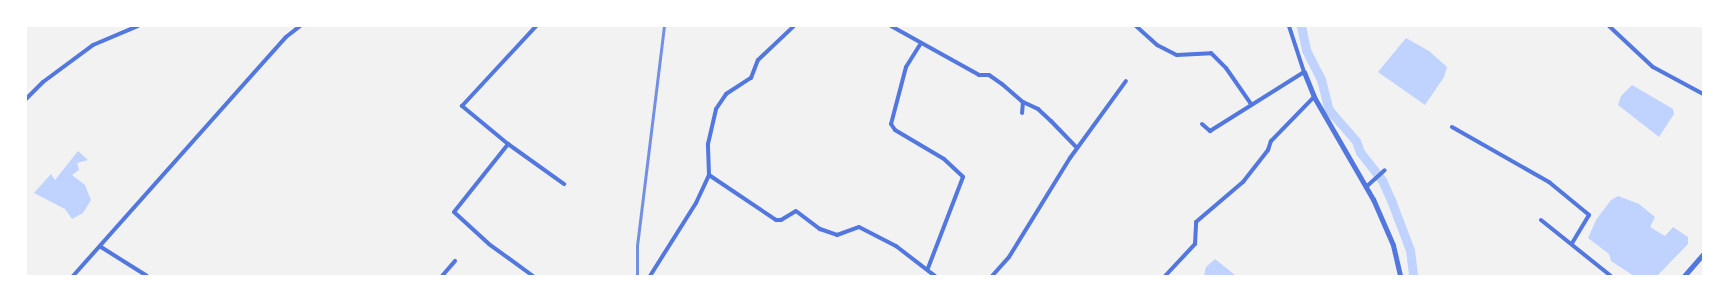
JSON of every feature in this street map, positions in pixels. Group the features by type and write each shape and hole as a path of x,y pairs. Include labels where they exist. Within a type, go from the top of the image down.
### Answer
{"street":[{"path":"26,99 43,82 93,45 138,26"},
{"path":"73,276 101,247 286,37 300,26"},
{"path":"536,26 462,106 508,144 564,184"},
{"path":"650,276 696,203 709,176 708,144 716,109 726,94 751,78 758,60 794,26"},
{"path":"891,26 979,75 989,75 1015,94 1022,102 1038,109 1051,120 1076,148"},
{"path":"1136,26 1157,44 1177,55 1211,53 1226,68 1251,104"},
{"path":"1289,26 1314,97 1366,187 1393,245 1400,276"},
{"path":"1609,26 1653,67 1703,94"},
{"path":"921,43 906,67 890,124 895,130 944,158 963,177 928,268"},
{"path":"1202,124 1210,131 1304,72"},
{"path":"992,276 1021,240 1076,148 1126,81"},
{"path":"1165,276 1195,244 1196,222 1243,182 1268,150 1271,141 1314,97"},
{"path":"1022,102 1022,113"},
{"path":"1452,127 1549,182 1589,215 1572,244"},
{"path":"508,144 454,212 489,244 532,276"},
{"path":"1366,187 1385,170"},
{"path":"709,176 776,220 781,220 796,211 820,229 837,235 859,227 896,246 928,268 935,276"},
{"path":"1541,220 1611,276"},
{"path":"101,247 147,276"},
{"path":"1684,276 1703,254"},
{"path":"442,276 455,261"}],"water":[{"path":"1406,38 1429,51 1447,67 1444,77 1425,105 1378,72"},
{"path":"1632,85 1673,109 1674,114 1659,137 1618,105 1621,96"},
{"path":"78,151 88,160 77,163 79,170 72,175 85,185 91,200 83,213 72,219 65,209 34,193 51,174 55,180"},
{"path":"1618,196 1639,204 1655,217 1650,227 1665,236 1673,227 1688,237 1688,244 1657,276 1634,276 1611,261 1609,254 1588,238 1596,220 1611,200"},
{"path":"1215,259 1235,275 1204,276 1206,267"}],"waterway":[{"path":"1301,26 1306,50 1321,79 1329,110 1356,141 1360,152 1382,180 1391,200 1410,250 1413,276"}],"railway":[{"path":"637,276 637,246 664,26"}]}
